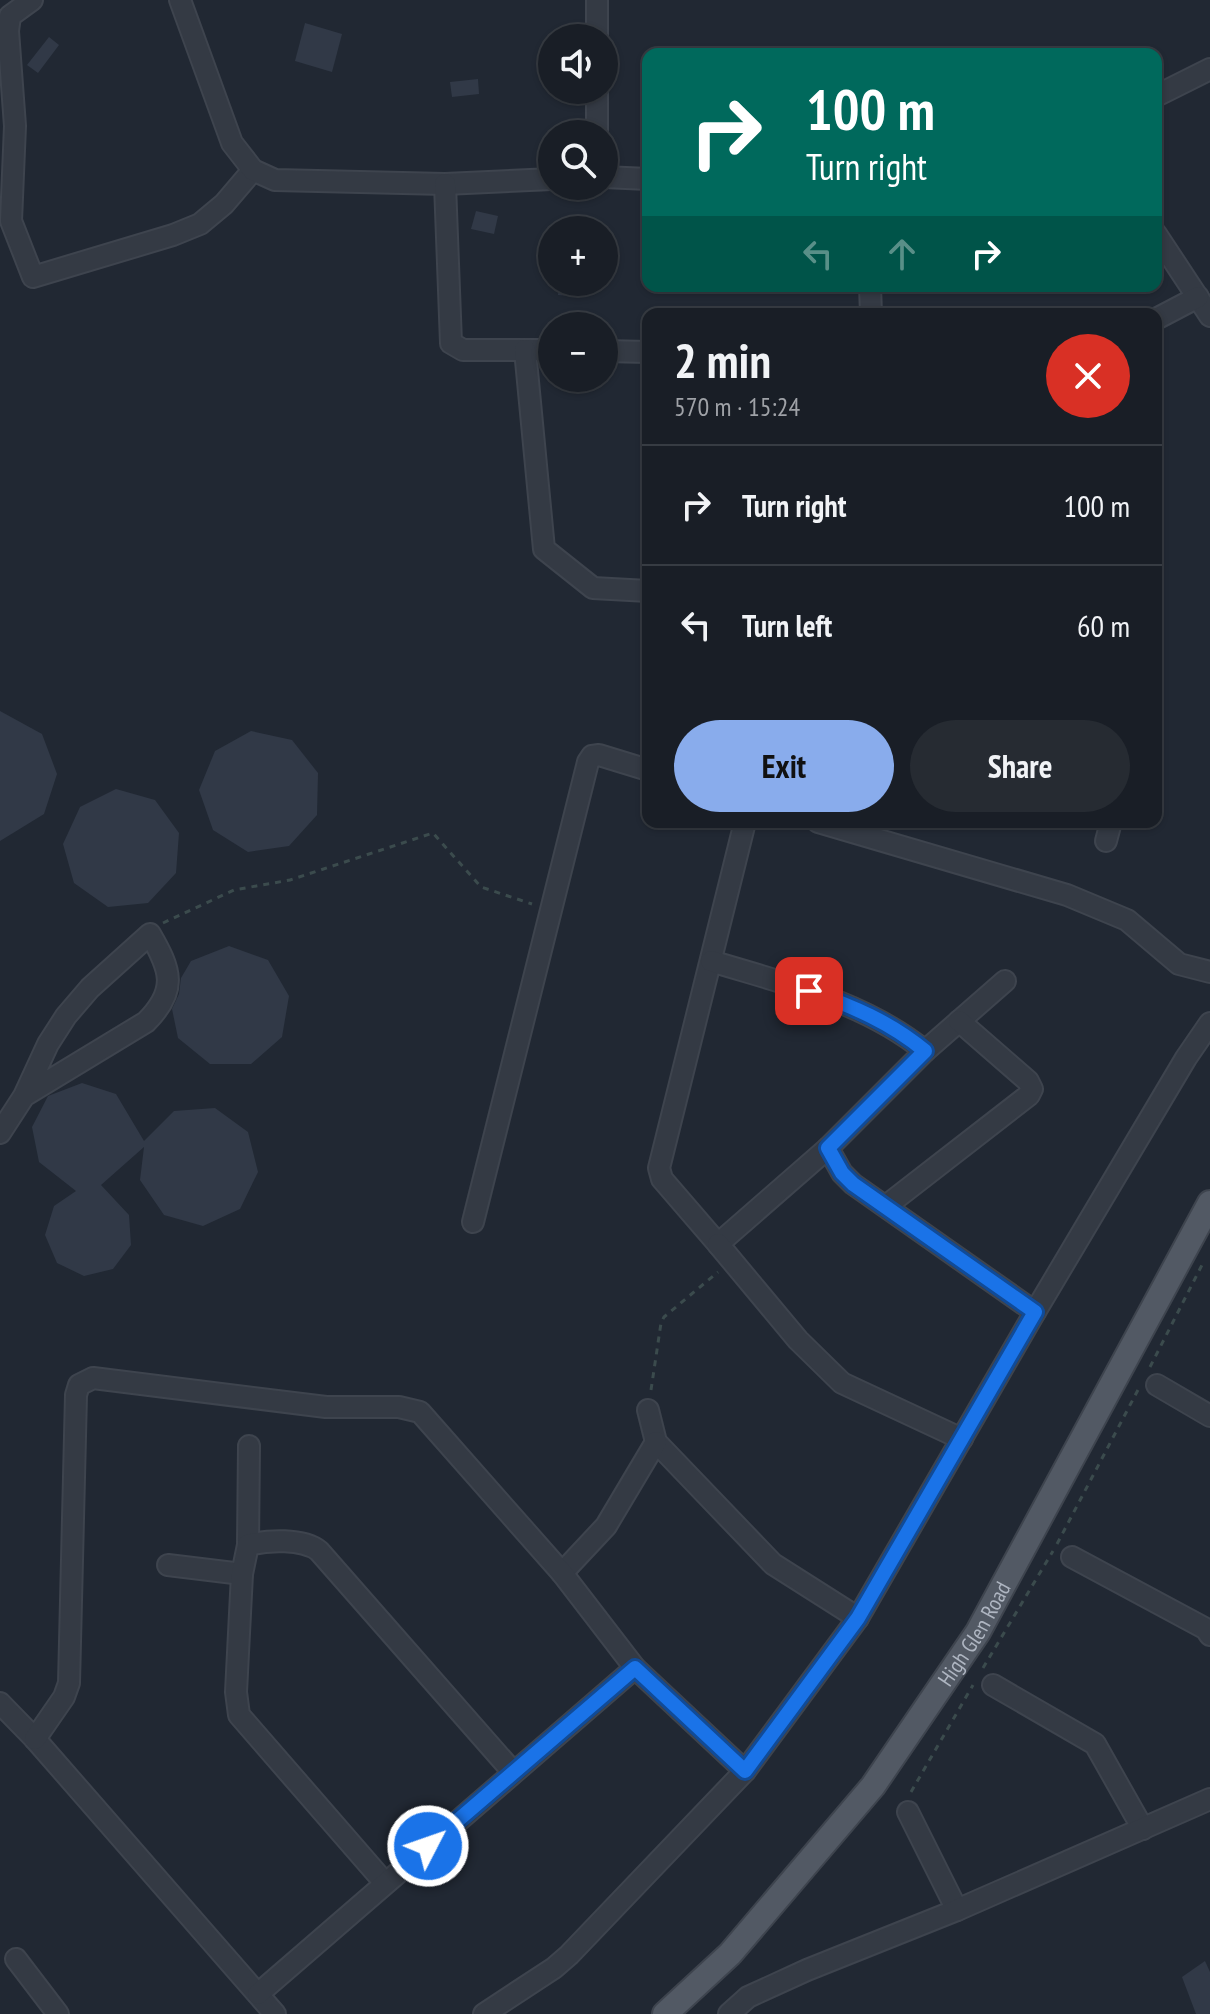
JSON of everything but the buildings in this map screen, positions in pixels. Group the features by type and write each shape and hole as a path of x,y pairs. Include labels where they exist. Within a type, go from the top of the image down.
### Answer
{"main road":[{"name":"High Glen Road","path":"665,2014 730,1954 873,1786 978,1632 1210,1203"}],"street":[{"path":"32,0 5,17 15,126 11,221 33,277 200,224 224,204 253,170"},
{"path":"180,0 232,143 253,170 275,180 445,184 538,180"},
{"path":"597,0 597,24"},
{"path":"1162,93 1210,69"},
{"path":"618,178 642,179"},
{"path":"445,184 451,343 463,350 538,350"},
{"path":"1162,243 1210,316"},
{"path":"1162,316 1198,297"},
{"path":"525,350 544,549 593,588 642,591"},
{"path":"618,351 642,352"},
{"path":"473,1222 589,759 599,755 642,768"},
{"path":"744,828 659,1168 662,1179 798,1340 842,1383 962,1439"},
{"path":"838,828 1067,895 1127,920 1179,964 1210,972"},
{"path":"0,1133 24,1096 48,1044 66,1016 90,988 150,934 167,964 169,983 161,1007 146,1022 24,1096"},
{"path":"711,961 845,1003 903,1033 925,1051"},
{"path":"718,1244 828,1148 925,1051 1005,981"},
{"path":"886,1206 1029,1095 1032,1089 1028,1081 959,1021"},
{"path":"484,2014 569,1955 745,1771 858,1618 1035,1312 1186,1058 1210,1023"},
{"path":"828,1148 842,1173 1035,1312"},
{"path":"35,1739 64,1697 69,1683 76,1395 79,1385 88,1379 326,1407 411,1408 429,1419 562,1573 635,1668 745,1771"},
{"path":"1157,1385 1210,1416"},
{"path":"648,1410 656,1442 773,1564 858,1618"},
{"path":"562,1573 606,1526 656,1442"},
{"path":"249,1446 248,1545 242,1574 236,1692 239,1715 385,1883"},
{"path":"248,1545 259,1542 303,1544 319,1551 513,1772"},
{"path":"1072,1557 1206,1629 1210,1635"},
{"path":"168,1565 242,1574"},
{"path":"258,1994 635,1668"},
{"path":"993,1685 1095,1744 1143,1829"},
{"path":"0,1703 275,2014"},
{"path":"729,2014 760,1991 957,1910 1210,1799"},
{"path":"908,1812 957,1910"},
{"path":"16,1959 58,2014"}],"path":[{"path":"150,934 166,920 234,890 290,880 433,833 481,887 551,910"},
{"path":"648,1410 664,1317 733,1260"},
{"path":"908,1812 912,1788 1066,1529 1203,1263"}],"route":[{"path":"428,1846 635,1668 745,1771 858,1618 1035,1312 853,1184 842,1173 828,1148 925,1051 903,1033 875,1017 809,991"}]}
